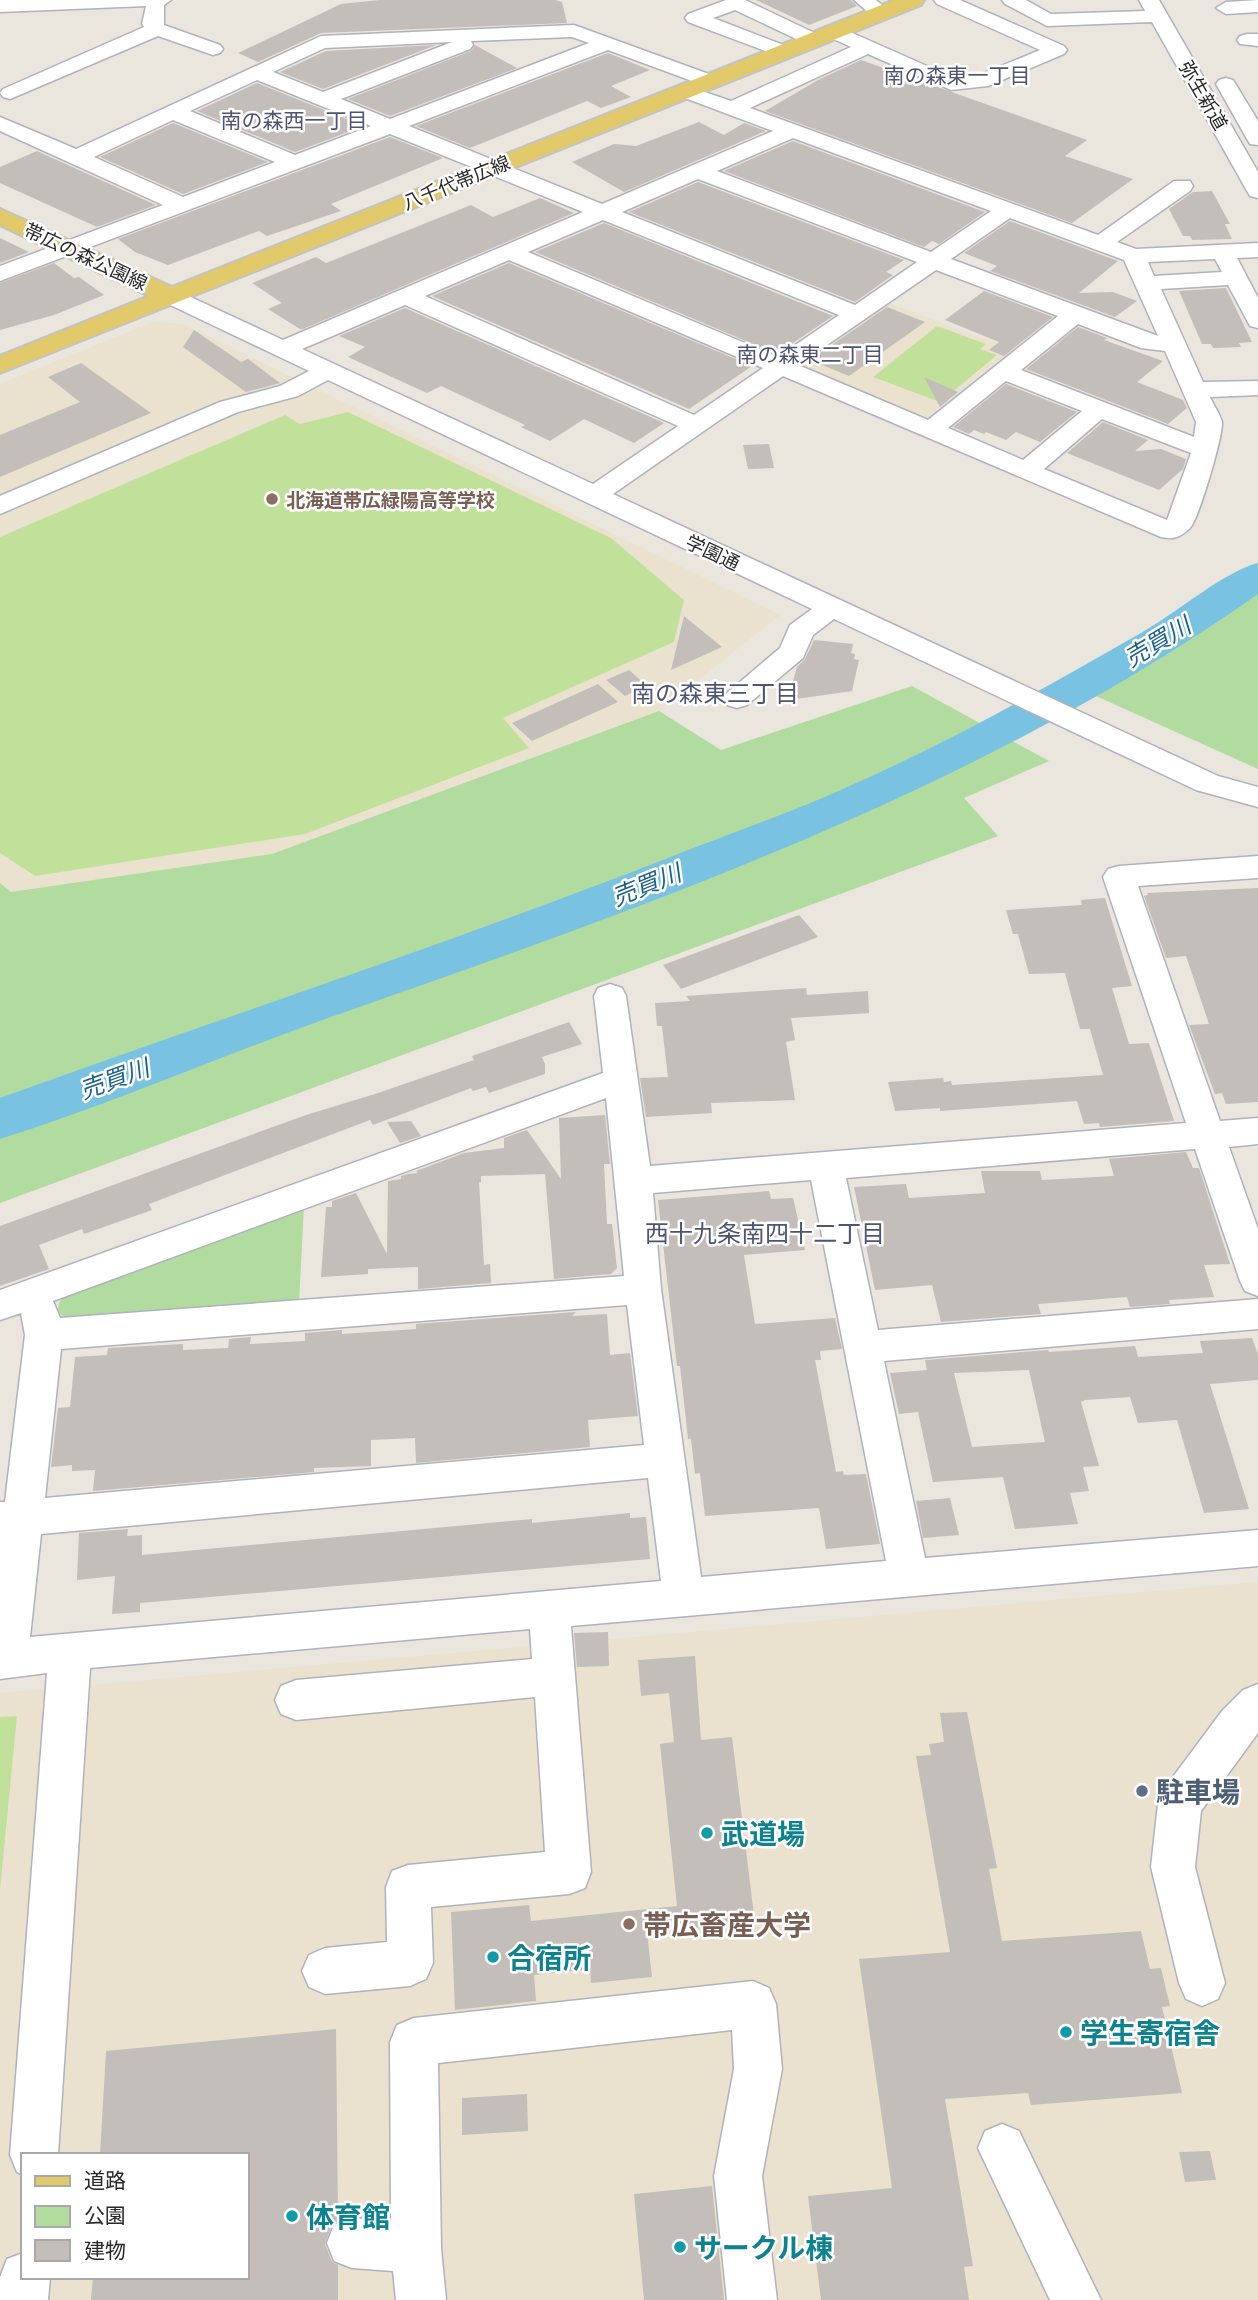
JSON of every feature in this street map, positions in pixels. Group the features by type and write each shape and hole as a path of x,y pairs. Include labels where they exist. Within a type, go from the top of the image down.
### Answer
{"main road":[{"name":"八千代帯広線","path":"0,365 824,36 873,6 913,0"},
{"name":"帯広の森公園線","path":"0,216 172,298"}],"street":[{"path":"0,6 158,0 152,24 157,29 213,49"},
{"path":"784,52 695,18 736,3 824,36 868,47 951,84 981,82 1057,50 944,0"},
{"path":"994,22 1020,4 1047,20 1154,8"},
{"path":"1226,8 1258,6"},
{"name":"弥生新道","path":"1154,8 1258,191"},
{"path":"76,157 321,42 476,35 573,21 609,43 710,81"},
{"path":"10,93 157,29"},
{"path":"323,99 468,44 476,35"},
{"path":"0,274 609,43"},
{"path":"730,109 868,47"},
{"name":"弥生新道","path":"1218,70 1248,105 1258,139"},
{"path":"255,72 857,314"},
{"path":"684,91 1134,256 1258,250"},
{"path":"1211,106 1248,105"},
{"path":"171,111 294,162"},
{"path":"0,123 182,205"},
{"path":"282,349 791,131"},
{"path":"700,172 1150,343 1175,344"},
{"path":"1100,244 1182,186"},
{"path":"593,496 1006,211"},
{"path":"509,252 1170,531 1181,522 1205,450 1209,422 1134,256"},
{"path":"1223,252 1258,321"},
{"path":"1147,283 1237,278"},
{"path":"405,296 696,425"},
{"name":"学園通","path":"172,298 1207,783 1258,797"},
{"path":"932,429 1074,315"},
{"path":"0,506 229,407 289,391 328,370"},
{"path":"1004,372 1205,450"},
{"path":"1195,390 1258,387"},
{"path":"1027,470 1099,409"},
{"path":"737,699 793,652 800,631 831,608"},
{"path":"1258,867 1119,877 1258,1282"},
{"path":"610,996 634,1181 643,1289 684,1599"},
{"path":"0,1305 595,1087 621,1082"},
{"path":"634,1181 1258,1131"},
{"path":"826,1167 909,1577"},
{"path":"44,1335 643,1289"},
{"path":"36,1292 44,1335 12,1519 4,1660 70,1651 1258,1548"},
{"path":"863,1347 1258,1314"},
{"path":"12,1519 664,1460"},
{"path":"325,1971 410,1963 408,1887 569,1872 549,1610"},
{"path":"34,2153 70,1651"},
{"path":"296,1700 555,1676"},
{"path":"1202,1983 1172,1867 1180,1804 1237,1725 1258,1704"},
{"path":"421,2300 416,2248 414,2042 753,2004 758,2069 738,2176 752,2300"},
{"path":"1002,2148 1076,2300"},
{"path":"352,2243 416,2248"},
{"path":"23,2300 25,2279"}],"shaded area":[{"path":"889,303 1013,350 924,419 798,368"},
{"name":"北海道帯広緑陽高等学校","path":"153,322 183,324 780,615 659,711 272,854 10,892 0,883 0,384"},
{"name":"帯広畜産大学","path":"1258,1582 1258,2300 0,2300 0,1693"}],"green space":[{"path":"937,326 986,344 980,349 997,355 940,402 873,377"},
{"name":"北海道帯広緑陽高等学校","path":"348,412 611,538 684,600 674,642 503,718 529,748 305,834 35,876 0,853 0,537 285,415 300,424"},
{"path":"1258,590 1258,769 1096,696"},
{"path":"912,686 1049,761 964,798 998,836 0,1203 0,883 11,892 272,854 659,711 721,750"},
{"path":"304,1207 299,1302 68,1320 58,1312 59,1303 68,1291"},
{"path":"17,1716 0,1890 0,1717"}],"building":[{"path":"380,0 562,2 567,23 321,33 258,62 238,53 341,4"},
{"path":"756,0 851,0 857,6 809,25"},
{"path":"436,45 323,89 280,72 326,51"},
{"path":"475,45 517,68 390,116 348,99 471,51"},
{"path":"608,53 650,70 611,86 631,97 601,108 587,101 470,148 416,126"},
{"path":"861,60 1087,140 1065,156 1133,179 1072,223 765,111 818,80"},
{"path":"257,83 364,126 295,152 197,111"},
{"path":"699,122 724,135 744,123 766,131 624,192 572,162 614,144 636,146"},
{"path":"173,123 268,162 183,194 100,157"},
{"path":"390,137 443,158 331,204 341,211 267,236 259,231 168,265 135,252 118,239"},
{"path":"793,141 985,212 939,244 932,241 924,247 724,171"},
{"path":"37,151 156,205 97,227 0,183 0,167"},
{"path":"698,182 904,260 886,272 893,275 855,302 629,212"},
{"path":"1212,191 1230,224 1225,224 1232,239 1192,240 1190,236 1183,236 1169,209 1193,192"},
{"path":"540,198 574,213 303,329 268,309 282,303 252,283 316,257 326,263 471,205 493,217"},
{"path":"1010,221 1118,261 1079,293 1113,292 1137,301 1115,317 990,271 997,266 964,253"},
{"path":"604,223 833,316 784,349 778,347 772,352 535,252"},
{"path":"0,238 29,252 0,263"},
{"path":"54,263 104,295 54,315 0,330 0,283"},
{"path":"509,263 752,366 689,409 432,296"},
{"path":"1226,288 1252,342 1239,343 1241,347 1213,348 1211,344 1202,344 1179,291"},
{"path":"984,291 1053,317 1004,356 989,350 999,342 945,320"},
{"path":"887,307 925,322 849,376 810,360"},
{"path":"405,308 664,423 634,443 584,419 550,441 521,427 525,425 441,386 427,393 348,357 365,347 339,336"},
{"path":"1078,327 1107,338 1104,340 1163,361 1137,382 1183,400 1187,408 1168,424 1026,369"},
{"path":"194,330 241,362 248,359 280,383 246,392 183,347"},
{"path":"81,363 151,413 0,477 0,435 80,402 48,377"},
{"path":"924,377 958,392 940,407"},
{"path":"1006,384 1077,412 1040,442 1016,432 1006,440 986,432 984,434 974,430 969,434 953,427"},
{"path":"1103,422 1148,440 1135,451 1161,449 1186,459 1183,469 1159,490 1067,453"},
{"path":"769,444 774,468 748,469 743,445"},
{"path":"684,616 722,647 671,670"},
{"path":"814,640 853,644 851,653 855,654 854,659 859,660 852,691 796,699 798,692 790,691 797,667 805,659"},
{"path":"629,670 647,686 625,696 606,680"},
{"path":"598,684 618,702 532,741 512,723"},
{"path":"1258,888 1258,1102 1226,1104 1222,1093 1215,1094 1189,1025 1209,1024 1186,956 1166,958 1144,896 1148,895 1147,893"},
{"path":"1105,898 1132,986 1112,988 1129,1044 1149,1043 1174,1121 1100,1127 1099,1123 1084,1124 1077,1101 940,1111 940,1108 895,1111 888,1082 943,1078 944,1082 951,1081 952,1085 1103,1075 1090,1029 1080,1029 1065,973 1029,974 1018,934 1013,934 1006,910 1082,905 1081,900"},
{"path":"799,915 818,937 681,989 663,965"},
{"path":"806,988 807,995 868,991 869,1013 791,1018 795,1040 786,1042 795,1100 711,1103 712,1113 646,1117 640,1078 668,1077 662,1026 657,1026 655,1003 690,1001 686,996"},
{"path":"569,1022 582,1044 542,1057 545,1074 489,1093 486,1087 473,1091 471,1088 373,1125 370,1120 149,1204 152,1210 84,1234 82,1229 39,1245 49,1269 0,1286 0,1226 306,1115 474,1060 472,1056"},
{"path":"605,1115 610,1164 604,1164 607,1224 612,1224 617,1268 611,1274 554,1279 545,1174 481,1176 479,1182 484,1265 490,1264 491,1283 418,1289 418,1267 368,1269 368,1274 321,1277 326,1207 332,1207 332,1201 356,1193 387,1254 388,1181 418,1173 416,1171 464,1153 504,1148 504,1138 527,1130 561,1179 559,1118"},
{"path":"411,1121 421,1136 400,1143 387,1122"},
{"path":"1186,1152 1193,1168 1199,1168 1230,1264 1204,1265 1214,1297 1169,1300 1170,1304 1130,1307 1127,1297 1038,1304 1041,1314 941,1322 932,1285 875,1290 854,1187 906,1184 909,1198 985,1193 981,1171 1040,1171 1042,1180 1114,1176 1109,1159"},
{"path":"769,1191 771,1199 793,1198 805,1250 744,1255 755,1324 835,1318 842,1349 820,1351 821,1360 815,1360 836,1472 843,1471 844,1475 866,1474 880,1544 826,1549 819,1508 705,1516 700,1473 695,1474 691,1439 688,1439 680,1366 677,1366 658,1200"},
{"path":"576,1312 572,1316 607,1314 610,1355 630,1353 638,1416 588,1420 590,1447 416,1463 415,1438 371,1440 371,1466 314,1468 314,1472 93,1491 95,1470 72,1471 72,1465 51,1467 58,1408 70,1407 75,1357 107,1355 108,1348 183,1344 183,1350 228,1348 229,1339 251,1337 250,1344 305,1341 305,1333 342,1330 342,1334 416,1329 416,1324"},
{"path":"1252,1338 1258,1354 1258,1380 1210,1384 1249,1509 1204,1513 1177,1420 1138,1423 1130,1397 1085,1400 1081,1402 1099,1466 1083,1467 1089,1491 1070,1493 1078,1524 1015,1529 1003,1477 933,1482 918,1412 899,1414 890,1373 927,1370 925,1360 1048,1350 1135,1346 1138,1357 1203,1353 1200,1341","holes":["1029,1370 1045,1442 972,1447 954,1373"]},
{"path":"950,1498 959,1535 923,1538 916,1501"},
{"path":"630,1513 630,1518 646,1517 650,1559 140,1603 140,1612 112,1614 115,1576 77,1580 79,1533 128,1529 127,1536 142,1535 142,1555 532,1519 532,1523"},
{"path":"608,1632 609,1666 577,1667 574,1633"},
{"path":"695,1656 701,1740 732,1737 755,1923 647,1932 652,1977 591,1983 590,1969 534,1975 536,2001 455,2010 451,1912 529,1905 531,1921 677,1906 660,1744 674,1742 669,1693 641,1696 638,1660"},
{"name":"学生寄宿舎","path":"967,1712 997,1868 989,1869 1002,1941 1141,1931 1150,1969 1161,1968 1170,2006 1162,2007 1182,2093 1031,2105 1028,2093 945,2099 973,2266 964,2267 969,2300 821,2300 808,2196 892,2188 859,1959 950,1952 916,1756 931,1755 929,1744 944,1742 940,1713"},
{"name":"体育館","path":"336,2029 338,2221 332,2224 325,2244 332,2262 338,2265 338,2300 91,2300 93,2279 248,2279 248,2153 100,2153 106,2051"},
{"path":"527,2094 528,2131 462,2135 462,2098"},
{"path":"1210,2151 1216,2180 1185,2182 1179,2152"},
{"name":"サークル棟","path":"712,2186 724,2300 644,2300 634,2194"}],"waterway":[{"name":"売買川","path":"0,1119 263,1022 540,926 866,797 942,761 1073,691 1192,621 1258,575"}],"place":[{"name":"北海道帯広緑陽高等学校","path":"272,499"},
{"name":"駐車場","path":"1142,1791"},
{"name":"武道場","path":"707,1833"},
{"name":"帯広畜産大学","path":"629,1924"},
{"name":"合宿所","path":"493,1957"},
{"name":"学生寄宿舎","path":"1066,2032"},
{"name":"体育館","path":"292,2216"},
{"name":"サークル棟","path":"680,2247"}],"district":[{"name":"南の森東一丁目","path":"957,74"},
{"name":"南の森西一丁目","path":"294,119"},
{"name":"南の森東二丁目","path":"810,353"},
{"name":"南の森東三丁目","path":"715,692"},
{"name":"西十九条南四十二丁目","path":"765,1232"}]}
